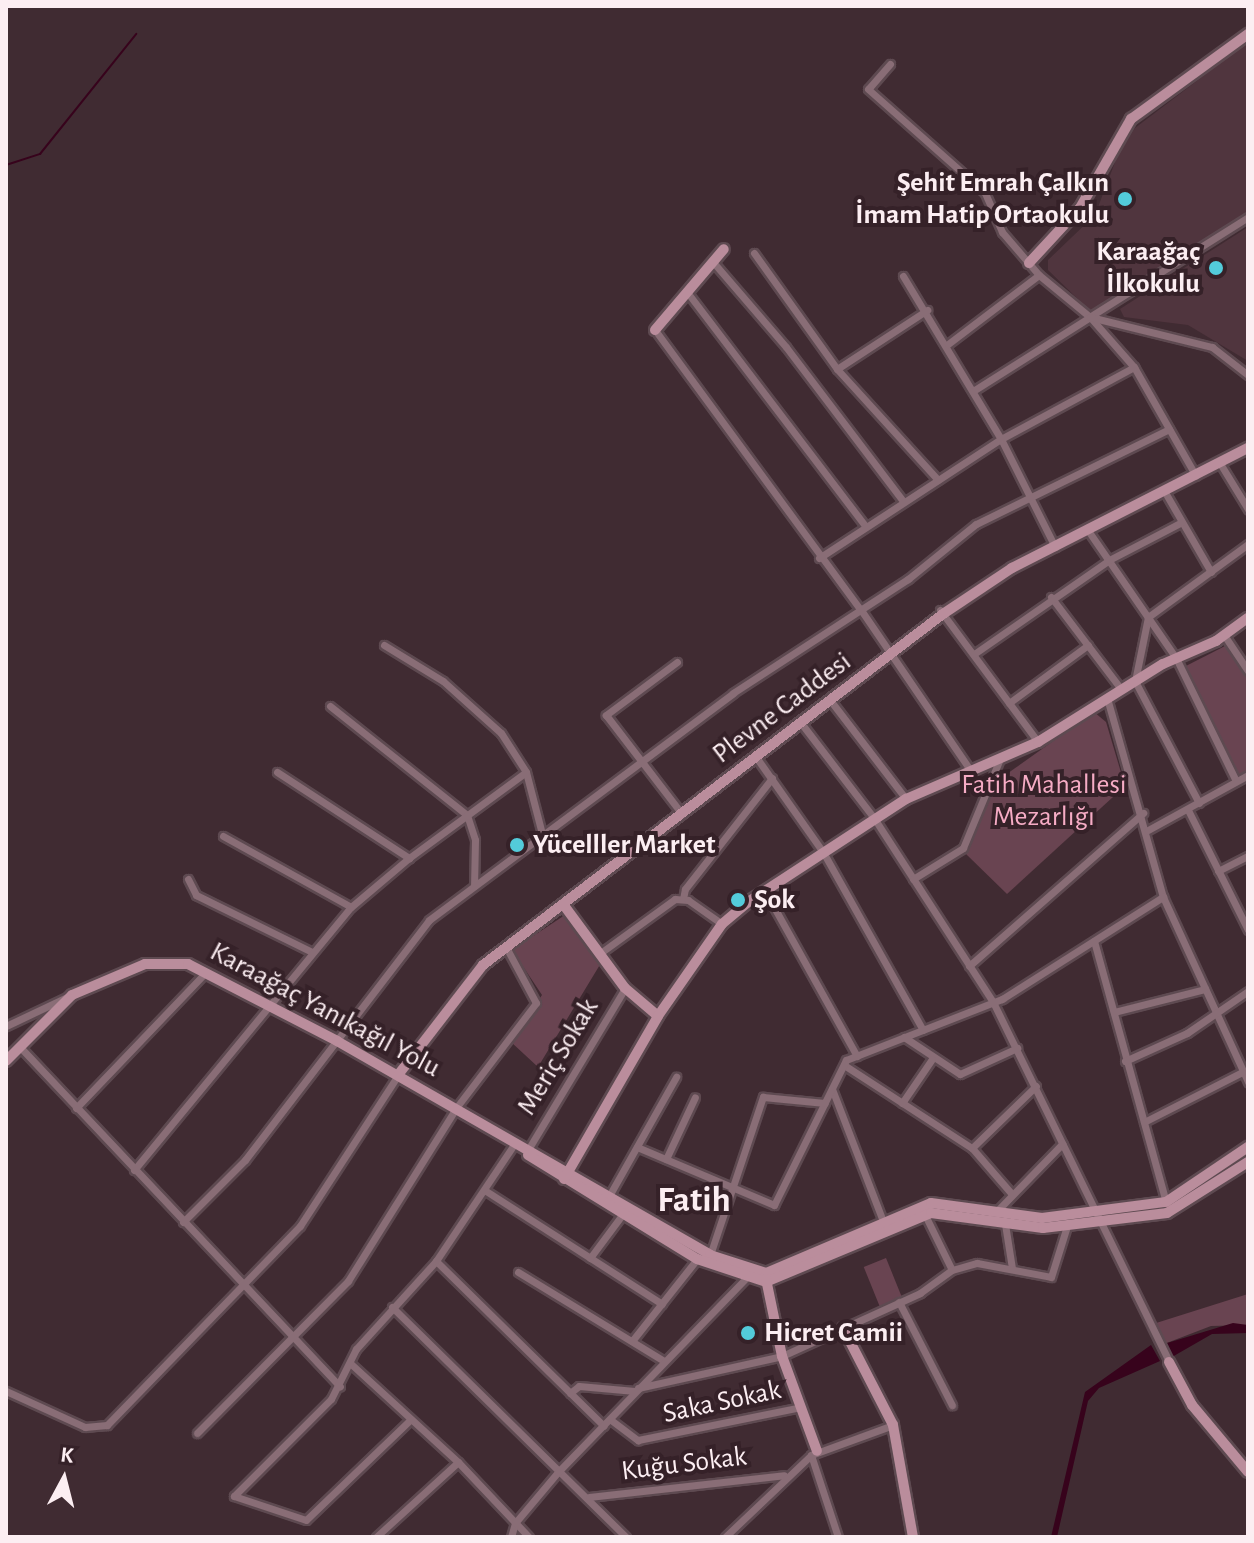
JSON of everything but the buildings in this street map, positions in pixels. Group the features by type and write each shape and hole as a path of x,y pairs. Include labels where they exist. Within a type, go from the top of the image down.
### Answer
{"street":[{"path":"1029,263 1080,208 1131,119 1248,34"},
{"path":"890,64 868,89 985,193 1002,232 1039,275 1090,317 1134,367 1197,478"},
{"path":"973,391 1248,217"},
{"path":"724,249 655,330 819,558 861,610 889,657 971,771"},
{"path":"754,253 837,369 938,480"},
{"path":"713,262 786,347 903,501"},
{"path":"948,344 1039,275"},
{"path":"903,276 948,344 1001,439 1055,547"},
{"path":"687,292 866,527"},
{"path":"837,369 927,310"},
{"path":"1090,317 1212,347 1248,375"},
{"path":"819,558 1001,439 1134,367"},
{"path":"183,1222 245,1160 429,920 733,693 861,610 976,524 1169,429"},
{"name":"Plevne Caddesi","path":"398,1075 470,980 506,947 889,657 941,612 1087,529 1166,494 1248,448"},
{"path":"1221,465 1248,509"},
{"path":"1166,494 1211,572"},
{"path":"974,654 1051,597 1109,560 1182,522"},
{"path":"1087,529 1176,658 1236,781"},
{"path":"1199,803 1135,681 1148,617 1248,544"},
{"path":"1051,597 1121,689"},
{"path":"941,612 1038,742"},
{"path":"566,1175 658,1016 722,924 765,891 906,799 1038,742 1121,689 1224,635 1248,618"},
{"path":"1224,635 1248,671"},
{"path":"384,645 443,681 501,733 526,772 542,834"},
{"path":"1009,703 1088,645"},
{"path":"677,662 606,715 682,814"},
{"path":"1107,698 1147,826 1163,897 1248,1082"},
{"path":"830,700 906,799"},
{"path":"330,706 467,815 475,840 474,886"},
{"path":"801,723 874,818 993,1002 1158,1343 1192,1405 1248,1472"},
{"path":"756,757 823,852 923,1030"},
{"path":"913,879 963,848 999,761"},
{"path":"277,772 409,858"},
{"path":"134,1170 351,907 409,858 526,772"},
{"path":"1134,821 1147,826 1188,810 1248,775"},
{"path":"683,899 685,889 772,778"},
{"path":"1188,810 1218,871 1246,917 1248,930"},
{"path":"969,966 1143,813"},
{"path":"223,836 351,907"},
{"path":"1218,871 1248,856"},
{"path":"188,879 196,895 312,952"},
{"path":"765,891 857,1056"},
{"path":"637,1147 736,1186 774,1205 844,1065 857,1056 993,1002 1163,897"},
{"path":"599,954 665,904 683,899 722,924"},
{"path":"563,904 625,988 658,1016"},
{"path":"1094,941 1166,1202"},
{"path":"197,1433 348,1281 456,1108 536,1003 506,947"},
{"name":"Karaağaç Yanıkağıl Yolu","path":"6,1026 116,974 166,961 205,973 337,1041 484,1124"},
{"path":"76,1108 205,973"},
{"name":"Meriç Sokak","path":"529,1148 625,988"},
{"path":"1114,1012 1205,989"},
{"path":"1125,1061 1187,1033 1248,991"},
{"path":"6,1061 72,995"},
{"path":"904,1037 932,1059 960,1074 1017,1048"},
{"path":"21,1048 292,1339 340,1386"},
{"path":"902,1103 932,1059"},
{"path":"844,1065 972,1148 1011,1193"},
{"path":"1144,1122 1242,1072"},
{"path":"6,1391 85,1427 107,1425 300,1226 398,1075"},
{"path":"609,1196 676,1077"},
{"path":"972,1148 1036,1086"},
{"path":"832,1089 883,1221"},
{"path":"666,1159 695,1097"},
{"path":"710,1255 736,1186 763,1097 825,1103"},
{"path":"484,1124 529,1148 622,1215 697,1259 766,1277 925,1215 1005,1224 1067,1226 1166,1202 1248,1147"},
{"path":"484,1124 513,1146 750,1275"},
{"path":"994,1214 1011,1193 1062,1144"},
{"path":"410,1420 306,1520 237,1500 236,1493 320,1412 340,1386 350,1363 392,1307 436,1261 486,1191 513,1146"},
{"path":"766,1277 883,1221 931,1203 994,1214 1042,1218 1167,1213 1248,1162"},
{"path":"486,1191 662,1304"},
{"path":"590,1258 622,1215"},
{"path":"925,1215 952,1270"},
{"path":"1005,1224 1012,1268"},
{"path":"570,1393 579,1386 637,1389 782,1356 899,1302 952,1270 977,1263 1051,1277 1067,1226"},
{"path":"632,1341 697,1259"},
{"path":"436,1261 604,1426"},
{"path":"518,1272 664,1361"},
{"path":"511,1537 515,1523 558,1472 750,1275"},
{"path":"766,1277 782,1356 801,1407 838,1537"},
{"path":"899,1302 952,1405"},
{"path":"392,1307 558,1472 589,1497 626,1537"},
{"path":"843,1328 893,1425 913,1537"},
{"path":"350,1363 458,1462 529,1537"},
{"name":"Saka Sokak","path":"611,1420 638,1440 801,1407"},
{"path":"725,1537 784,1475 814,1453 893,1425"},
{"path":"376,1537 458,1462"},
{"name":"Kuğu Sokak","path":"589,1497 784,1475"}],"shaded area":[{"path":"1248,42 1248,212 1095,310 1088,309 1048,270 1048,260 1095,215 1117,157 1135,128"},
{"name":"Karaağaç İlkokulu","path":"1248,227 1248,361 1188,325 1124,317 1120,309"},
{"path":"1233,1323 1248,1325 1248,1333 1212,1334 1172,1357 1164,1344"},
{"path":"1151,1345 1160,1361 1099,1388 1088,1401 1057,1537 1051,1537 1085,1392"}],"green space":[{"path":"1227,645 1248,679 1248,771 1242,775 1236,774 1182,668"},
{"name":"Fatih Mahallesi Mezarlığı","path":"1094,712 1106,722 1125,786 1007,894 966,854 989,800 1004,776"},
{"path":"565,915 601,963 538,1067 511,1042 542,995 512,950"},
{"path":"886,1258 902,1298 880,1307 864,1267"},
{"path":"1248,1294 1248,1325 1211,1326 1164,1344 1153,1324"}],"waterway":[{"path":"6,165 40,154 136,34"}],"place":[{"name":"Şehit Emrah Çalkın İmam Hatip Ortaokulu","path":"1125,199"},
{"name":"Karaağaç İlkokulu","path":"1216,268"},
{"name":"Yücelller Market","path":"517,845"},
{"name":"Şok","path":"738,900"},
{"name":"Hicret Camii","path":"748,1333"}],"district":[{"name":"Fatih","path":"694,1201"}]}
